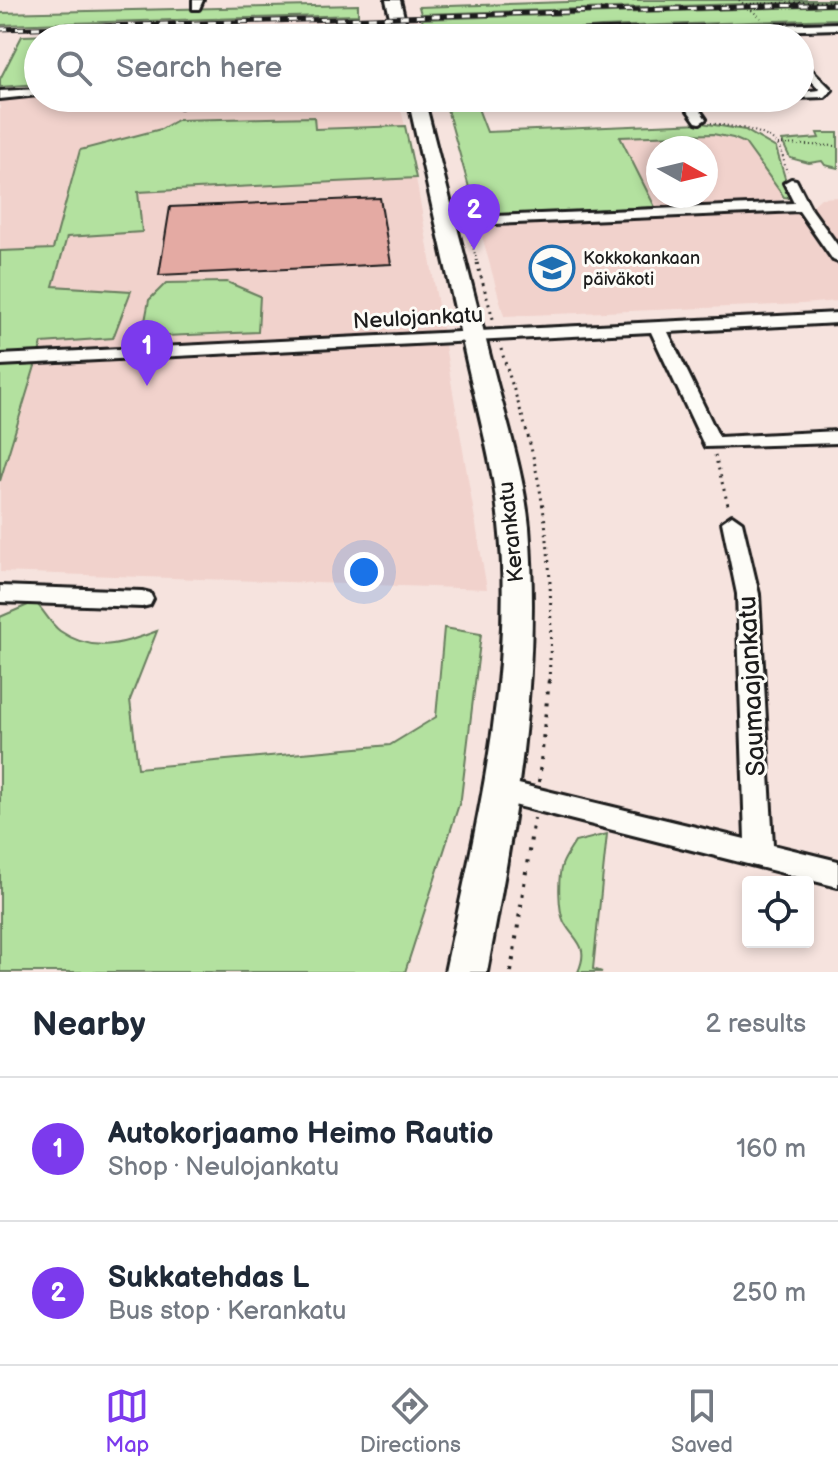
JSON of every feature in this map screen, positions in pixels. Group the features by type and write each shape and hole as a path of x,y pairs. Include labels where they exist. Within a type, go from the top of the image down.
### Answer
{"street":[{"path":"393,0 399,24"},
{"path":"814,27 838,26"},
{"path":"814,75 825,86 823,93 814,94"},
{"path":"0,95 24,93"},
{"name":"Kerankatu","path":"420,112 514,524 517,609 513,701 502,791 466,972"},
{"path":"695,112 700,119"},
{"path":"791,183 803,207 838,257"},
{"path":"447,222 803,207"},
{"name":"Neulojankatu","path":"0,360 838,318"},
{"path":"657,327 712,443 838,437"},
{"name":"Saumaajankatu","path":"732,522 748,594 759,852"},
{"path":"0,594 142,599"},
{"path":"502,791 759,852 838,874"}],"path":[{"path":"739,0 753,9"},
{"path":"747,4 838,1"},
{"path":"700,119 753,131 777,144 838,146"},
{"path":"777,144 791,183"},
{"path":"712,443 732,522"}],"shaded area":[{"path":"24,98 24,112 402,112 405,126 314,129 314,117 177,120 161,129 80,150 53,249 0,251 0,101"},
{"path":"713,134 745,143 784,197 776,202 718,204 718,136 650,136"},
{"path":"646,136 646,190 619,137"},
{"path":"416,178 487,589 0,572 0,481 42,343 113,338 131,291 53,286 67,237 141,231 137,192"},
{"path":"838,197 838,301 802,304 504,316 479,225 809,209 821,198"}],"green space":[{"path":"628,0 838,1 421,14 419,7"},
{"path":"358,5 358,15 0,25 0,13"},
{"path":"838,6 838,19 690,24 423,24 422,19"},
{"path":"22,36 24,85 0,87 0,79"},
{"path":"448,112 479,112 487,132 702,123 745,130 776,148 791,198 784,197 745,143 733,138 713,134 620,137 646,189 646,207 477,216"},
{"path":"314,117 315,129 405,126 416,178 138,192 142,232 67,237 53,286 131,291 113,338 42,343 0,481 0,251 53,249 80,150 161,129 177,120"},
{"path":"817,133 838,133 838,168 825,165 822,161 809,163 790,158 782,141 819,138"},
{"path":"227,282 260,296 258,332 142,337 149,300 166,283"},
{"path":"35,602 56,628 84,643 120,643 157,631 130,700 138,768 390,745 436,717 444,628 481,634 461,798 405,972 0,972 0,617"},
{"path":"607,834 593,969 602,972 578,972 582,950 562,917 559,893 561,870 575,842"}],"building":[{"path":"380,198 391,264 159,275 170,207"}],"railway":[{"path":"168,24 838,4"},
{"path":"0,29 24,28"}],"place":[{"name":"Sukkatehdas L","path":"474,250"},
{"name":"Kokkokankaan päiväkoti","path":"552,268"},
{"name":"Autokorjaamo Heimo Rautio","path":"147,386"}]}
